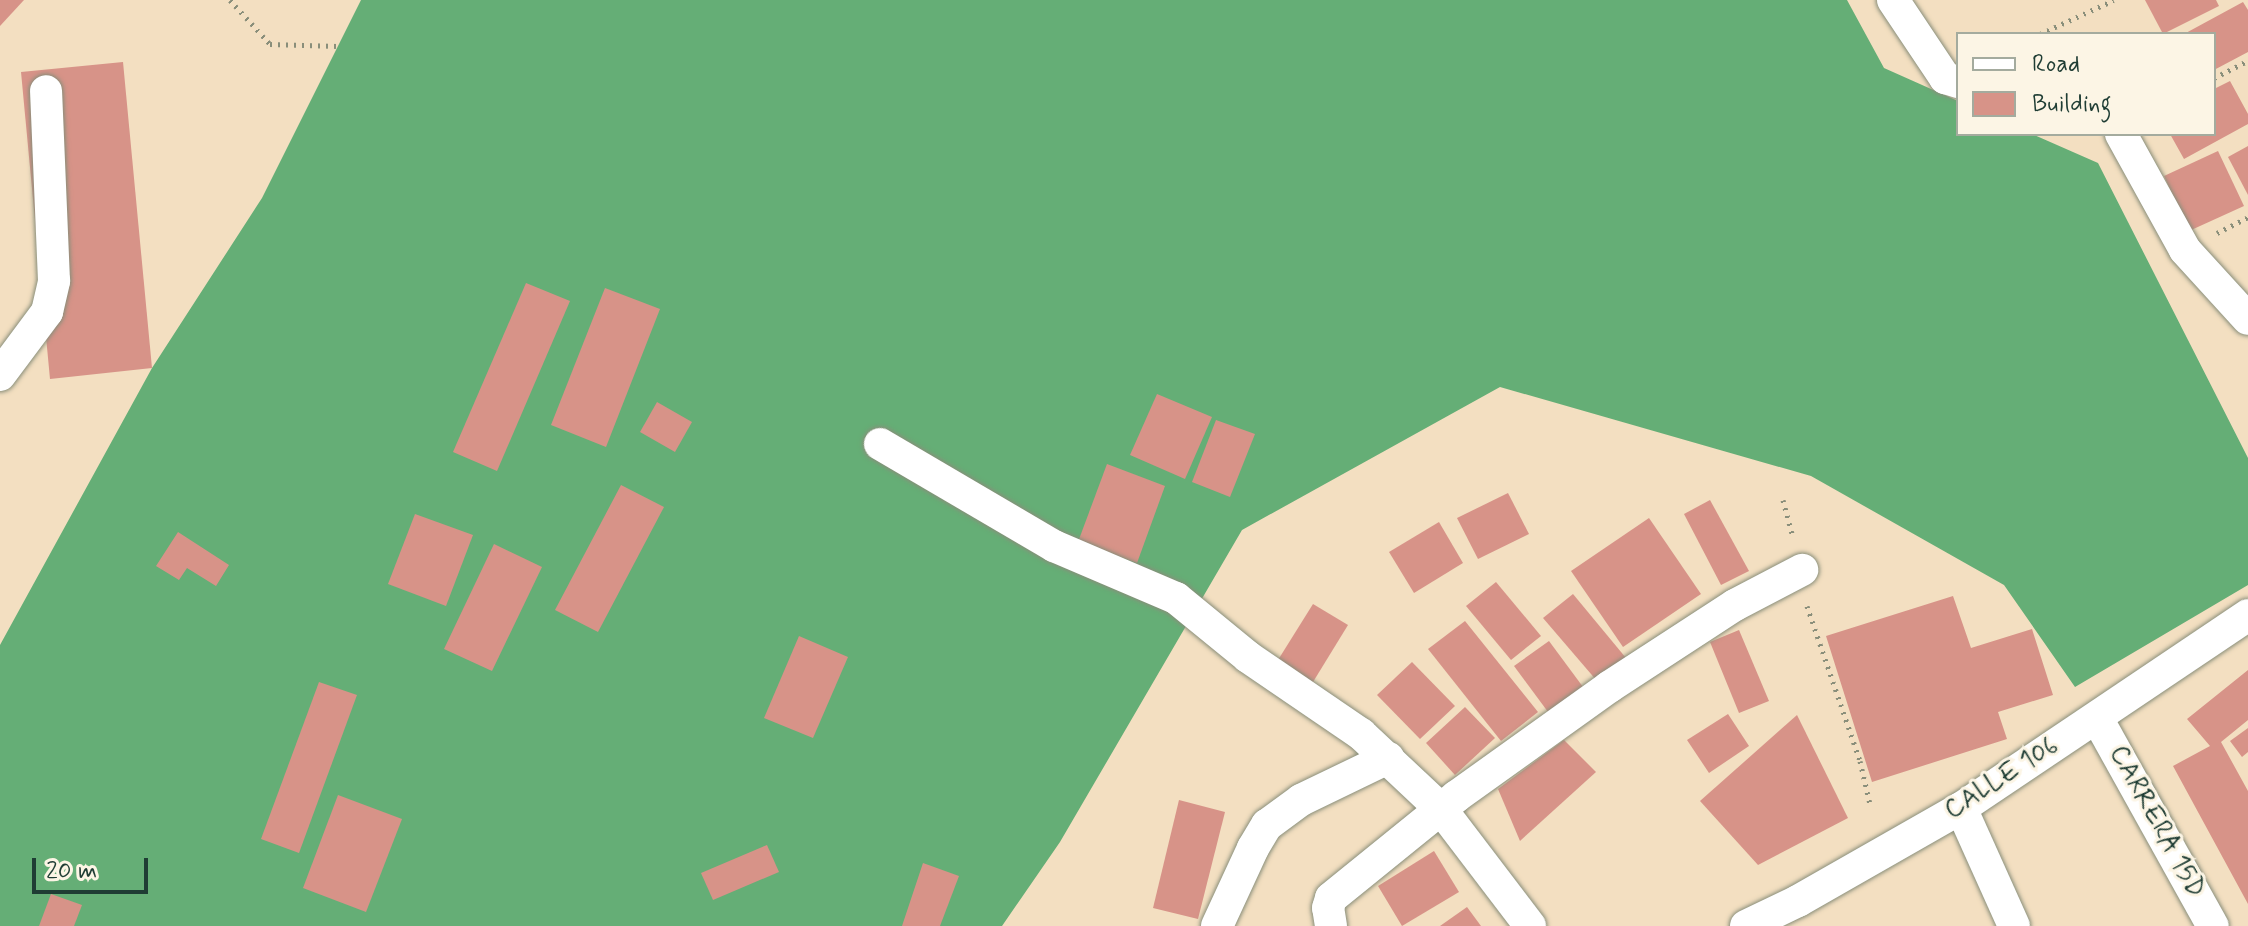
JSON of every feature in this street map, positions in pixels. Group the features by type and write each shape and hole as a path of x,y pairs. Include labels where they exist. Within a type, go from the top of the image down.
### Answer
{"street":[{"path":"1893,0 1945,78 1956,81"},
{"path":"0,375 47,312 54,281 46,91"},
{"path":"2122,136 2185,250 2248,319"},
{"path":"880,444 1054,546 1176,598 1248,657 1361,734 1441,809 1530,926"},
{"path":"1329,917 1331,898 1441,809 1609,687 1735,605 1802,570"},
{"name":"CALLE 106","path":"1746,926 1798,901 1961,808 2248,615"},
{"name":"CARRERA 15D","path":"2097,718 2213,926"},
{"path":"1217,926 1267,825 1301,800 1388,758"},
{"path":"1961,808 2014,926"}],"path":[{"path":"230,0 270,44 338,46"},
{"path":"2044,32 2114,0"},
{"path":"2216,77 2248,61"},
{"path":"1783,500 1802,570 1808,614 1860,761 1870,804"}],"green space":[{"path":"361,0 1847,0 1884,68 1956,100 1956,136 2037,136 2098,163 2248,458 2248,585 2075,687 2004,585 1811,476 1500,387 1242,530 1060,842 1002,926 0,926 0,645 152,368 262,198"}],"building":[{"path":"0,0 24,0 0,26"},
{"path":"2145,0 2216,0 2219,6 2162,32"},
{"path":"2243,2 2248,10 2248,52 2216,69 2216,32 2188,32"},
{"path":"123,62 152,368 50,379 21,72"},
{"path":"2230,81 2248,114 2248,124 2184,159 2171,136 2216,136 2216,88"},
{"path":"2248,146 2248,195 2228,157"},
{"path":"2218,151 2244,206 2189,231 2164,176"},
{"path":"526,283 570,301 497,471 453,452"},
{"path":"605,288 660,309 606,447 551,425"},
{"path":"1157,394 1212,417 1185,479 1130,455"},
{"path":"657,402 692,422 675,452 640,432"},
{"path":"1216,420 1255,434 1230,497 1192,482"},
{"path":"1107,464 1165,486 1137,563 1078,542"},
{"path":"621,485 664,507 598,632 555,610"},
{"path":"1508,493 1529,534 1478,559 1457,518"},
{"path":"1710,500 1749,571 1721,585 1684,514"},
{"path":"415,514 473,535 446,606 388,584"},
{"path":"1649,518 1701,594 1623,647 1571,571"},
{"path":"1439,522 1463,563 1414,593 1389,552"},
{"path":"178,532 229,565 216,586 187,568 179,580 156,566"},
{"path":"494,544 542,567 492,671 444,649"},
{"path":"1496,582 1541,636 1511,660 1466,606"},
{"path":"1573,594 1626,658 1597,681 1543,618"},
{"path":"1953,596 1971,648 2032,629 2053,695 1998,712 2007,739 1872,782 1826,636"},
{"path":"1313,604 1348,625 1313,682 1278,660"},
{"path":"1465,621 1538,712 1501,741 1428,649"},
{"path":"1739,630 1769,701 1739,713 1710,642"},
{"path":"799,636 848,657 813,738 764,718"},
{"path":"1549,641 1586,691 1551,716 1514,666"},
{"path":"1412,662 1455,706 1420,739 1377,695"},
{"path":"2248,670 2248,720 2221,742 2248,791 2248,904 2173,766 2210,746 2187,719"},
{"path":"319,682 357,695 299,853 261,839"},
{"path":"1465,707 1495,738 1455,775 1426,743"},
{"path":"1728,714 1749,746 1709,773 1687,740"},
{"path":"1797,715 1848,818 1758,865 1700,801"},
{"path":"2248,728 2248,752 2242,757 2230,741"},
{"path":"1564,740 1596,772 1520,841 1498,789"},
{"path":"338,795 402,819 366,912 303,888"},
{"path":"1179,800 1225,812 1198,919 1153,908"},
{"path":"767,845 779,872 713,900 701,873"},
{"path":"1434,851 1459,892 1402,926 1378,886"},
{"path":"923,863 959,876 940,926 902,926"},
{"path":"51,894 82,905 74,926 39,926"},
{"path":"1467,907 1481,926 1440,926"}]}
